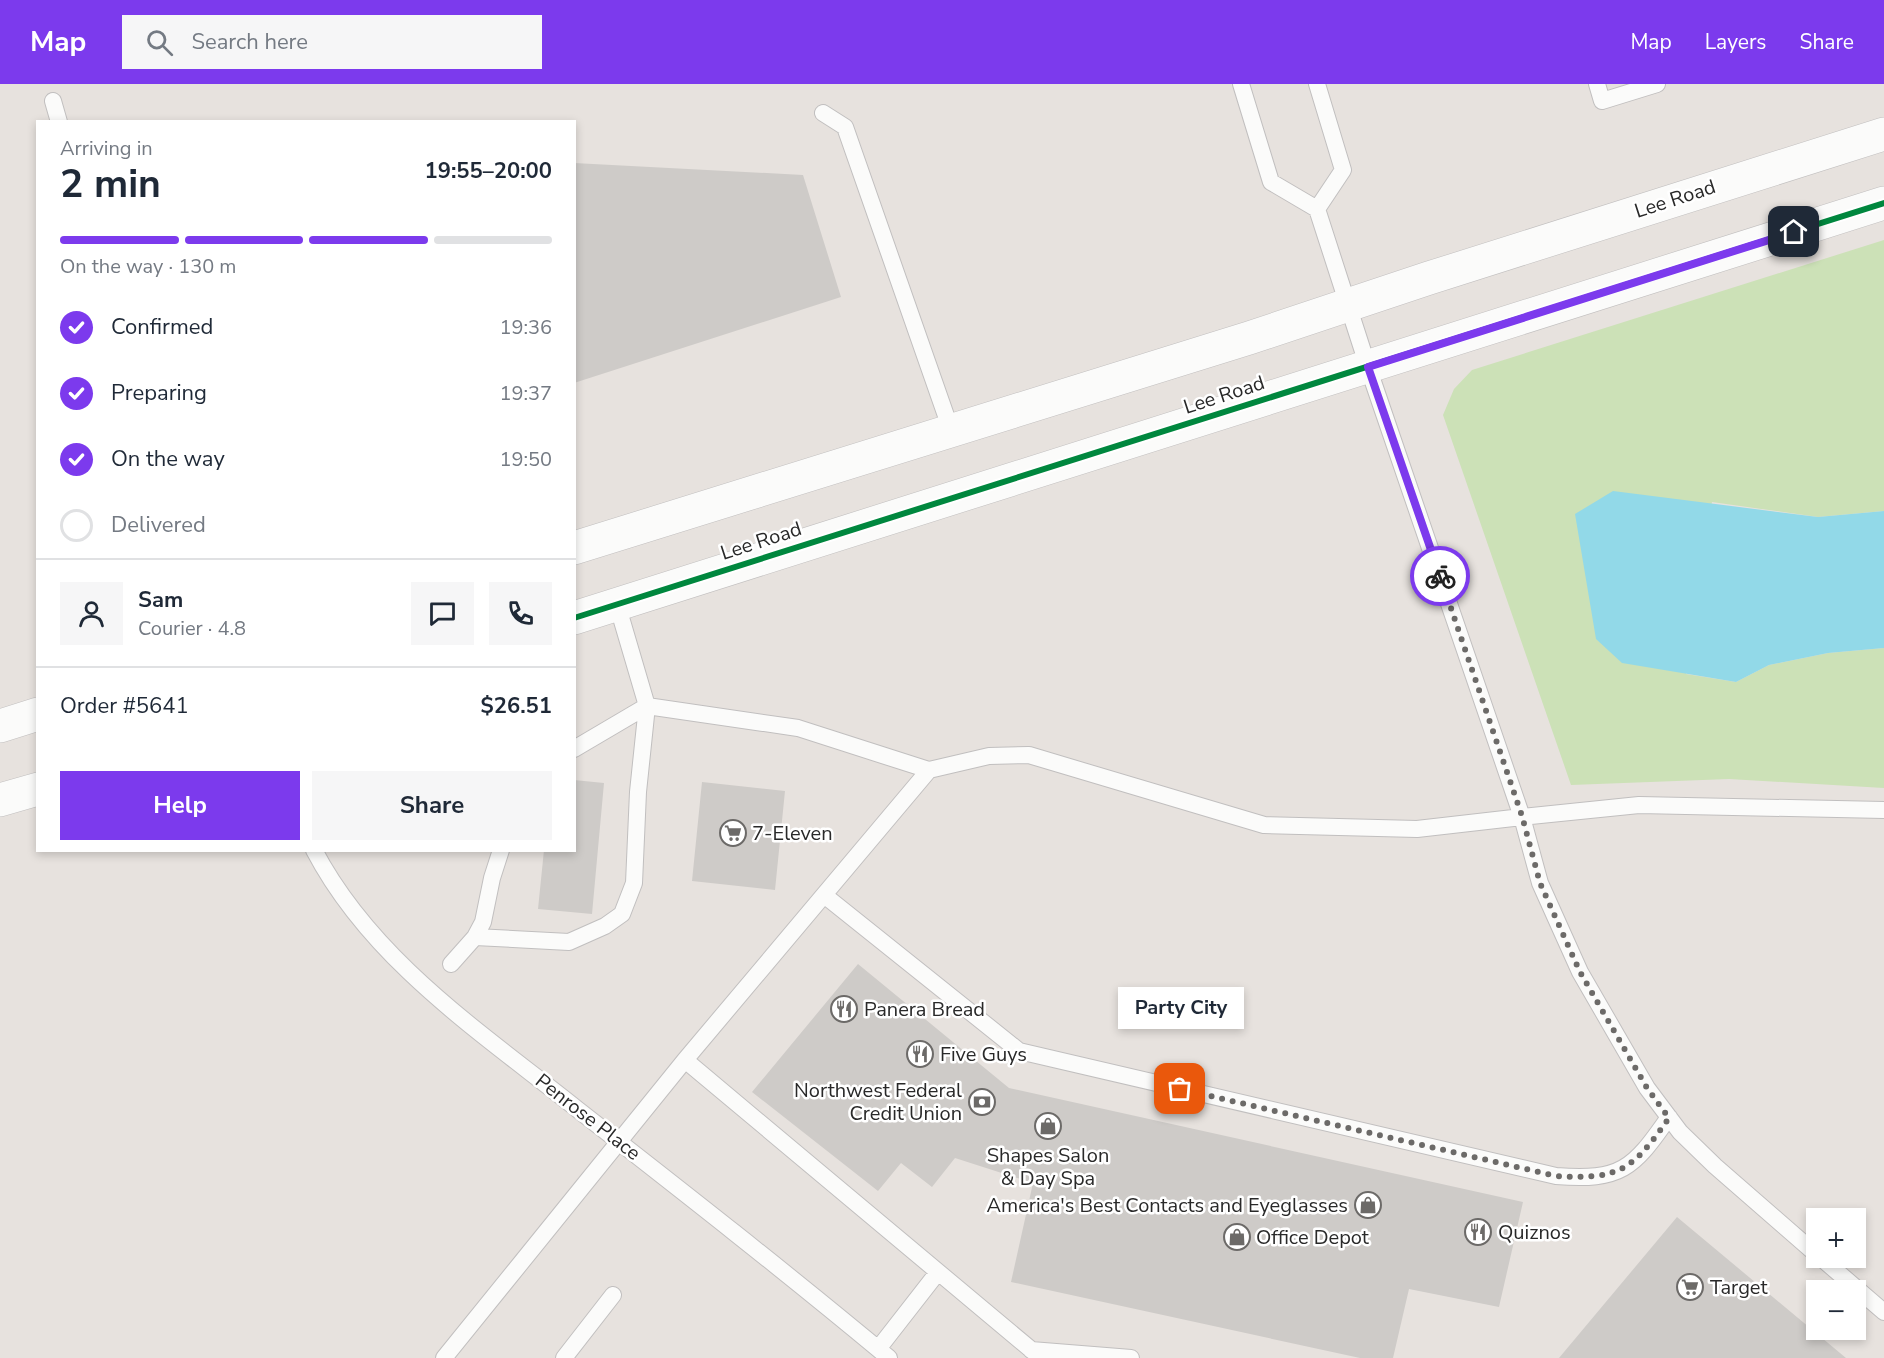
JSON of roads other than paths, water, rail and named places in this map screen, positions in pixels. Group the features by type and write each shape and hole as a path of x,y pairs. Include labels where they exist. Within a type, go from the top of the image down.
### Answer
{"street":[{"name":"Lee Road","path":"576,547 1884,134"},
{"name":"Lee Road","path":"576,617 1884,202"},
{"path":"0,726 36,715"},
{"path":"0,800 36,790"}],"lane":[{"path":"1241,84 1271,182 1317,209 1368,367 1522,816 1540,883 1580,972 1647,1088 1680,1132 1715,1166 1806,1245"},
{"path":"1317,84 1343,170 1317,209"},
{"path":"1597,84 1602,101 1656,84"},
{"path":"53,101 58,120"},
{"path":"823,112 845,127 951,430"},
{"path":"475,937 569,942 605,927 622,914 634,883 638,792 647,706 617,604"},
{"path":"576,748 647,706 798,729 929,770 989,756 1029,755 1264,825 1417,829 1639,805 1884,810"},
{"path":"444,1358 685,1060 929,770"},
{"name":"Penrose Place","path":"315,852 349,908 384,948 489,1039 884,1354"},
{"path":"451,964 475,937 483,922 492,878 500,852"},
{"path":"824,895 1019,1051 1556,1176 1584,1178 1610,1174 1637,1160 1669,1118"},
{"path":"685,1060 1036,1354 1131,1358"},
{"path":"1833,1268 1884,1312"},
{"path":"884,1354 938,1272"},
{"path":"564,1358 613,1295"}],"water":[{"path":"1613,491 1818,517 1884,511 1884,648 1828,653 1769,665 1736,682 1622,663 1596,639 1575,514"}],"place":[{"name":"7-Eleven","path":"733,833"},
{"name":"Panera Bread","path":"844,1009"},
{"name":"Five Guys","path":"920,1054"},
{"name":"Party City","path":"1180,1089"},
{"name":"Northwest Federal Credit Union","path":"982,1102"},
{"name":"Shapes Salon & Day Spa","path":"1048,1126"},
{"name":"America's Best Contacts and Eyeglasses","path":"1368,1205"},
{"name":"Quiznos","path":"1478,1232"},
{"name":"Office Depot","path":"1237,1237"},
{"name":"Target","path":"1690,1287"}]}
